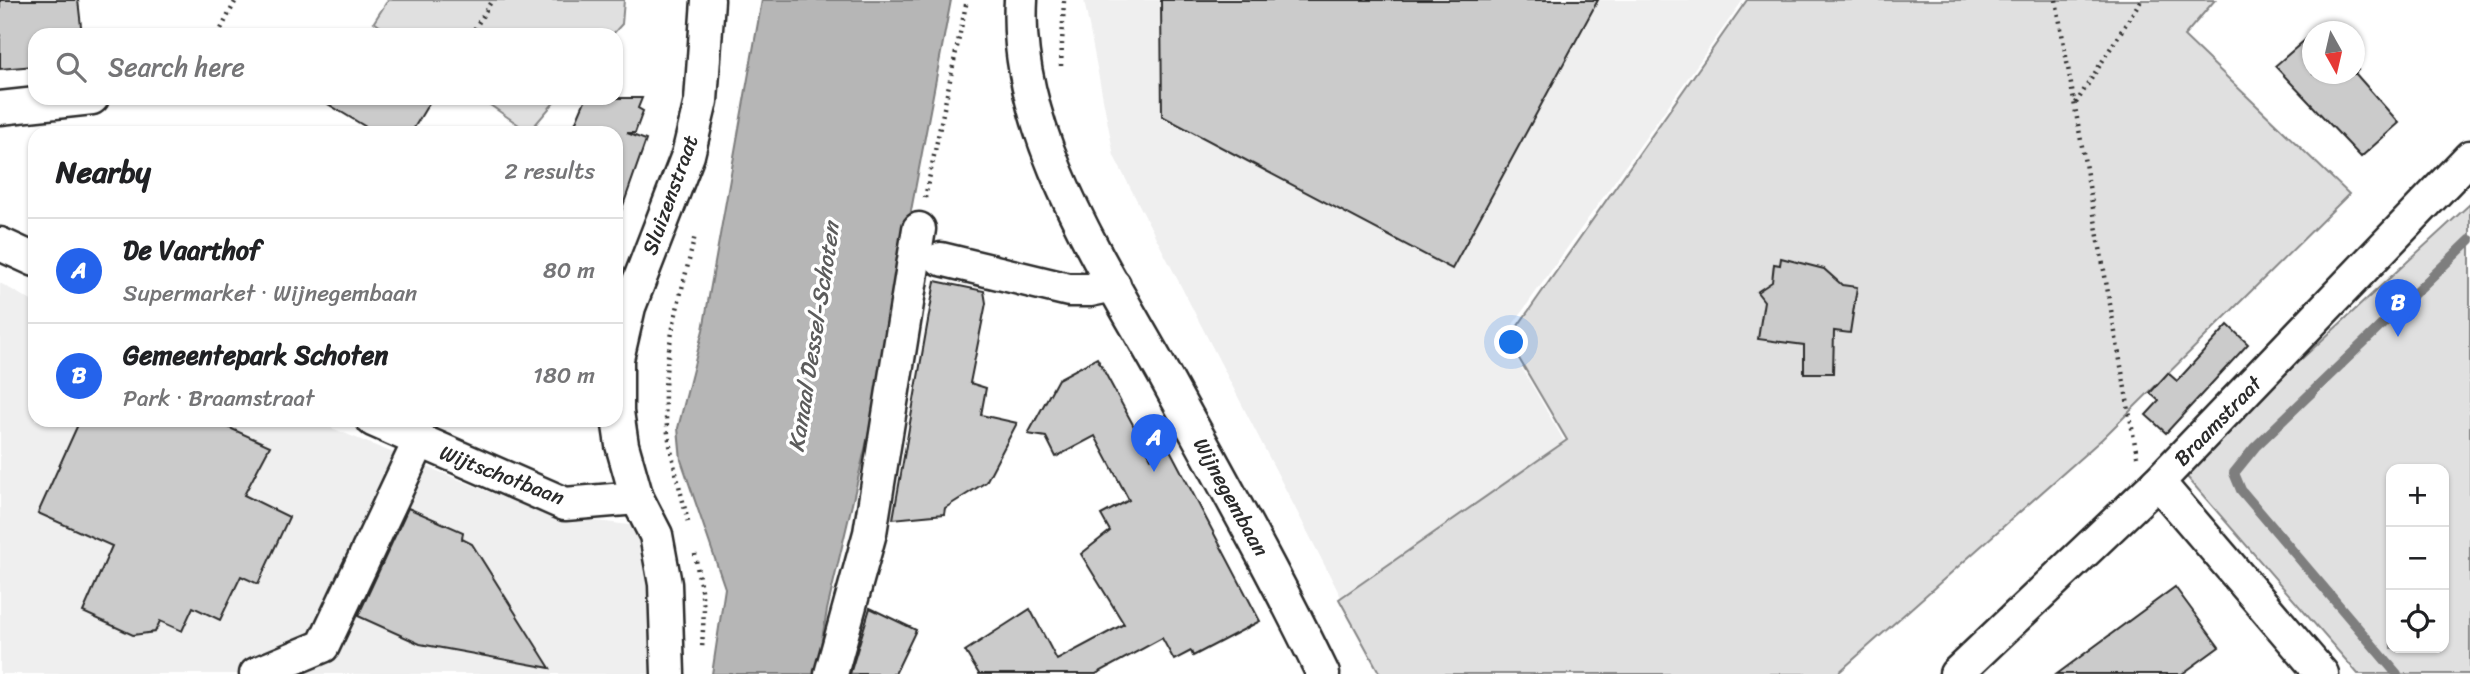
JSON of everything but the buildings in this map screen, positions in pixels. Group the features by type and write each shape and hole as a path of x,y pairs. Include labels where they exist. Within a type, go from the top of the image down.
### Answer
{"street":[{"name":"Sluizenstraat","path":"623,333 629,307 688,155 701,101 708,0"},
{"name":"Wijnegembaan","path":"1021,0 1024,58 1032,102 1063,186 1114,285 1286,597 1324,674"},
{"path":"0,108 28,105"},
{"name":"Braamstraat","path":"1956,674 2151,489 2470,157"},
{"path":"831,674 870,533 919,229"},
{"path":"0,244 28,257"},
{"path":"941,259 1069,290 1090,290 1114,285"},
{"name":"Wijtschotbaan","path":"388,427 565,503 637,498"},
{"name":"Sluizenstraat","path":"619,427 637,498 656,535 665,584 668,674"},
{"path":"256,674 323,646 419,442"},
{"path":"2151,489 2322,674"}],"path":[{"path":"222,28 236,0"},
{"path":"475,28 492,0"},
{"path":"919,229 967,0"},
{"path":"2056,0 2151,489"},
{"path":"2076,103 2141,0"},
{"path":"690,530 669,436 665,404 668,368 696,230"}],"shaded area":[{"path":"388,0 624,0 622,24 618,28 382,28 374,22"},
{"path":"1084,0 1743,0 1504,337 1564,441 1341,597 1114,156"},
{"path":"1747,0 2215,0 2184,36 2349,194 2102,439 1837,674 1380,674 1339,599 1567,440 1508,340"},
{"path":"490,105 552,105 534,126 520,126"},
{"path":"2470,204 2470,674 2358,674 2181,470"},
{"path":"0,283 28,299 28,427 329,427 543,514 652,528 673,674 0,674"}],"water":[{"name":"Kanaal Dessel-Schoten","path":"762,0 951,0 869,432 827,610 816,674 712,674 725,588 681,460 678,428 703,330"}],"waterway":[{"path":"2397,674 2241,490 2234,473 2255,447 2470,240"}],"place":[{"name":"Gemeentepark Schoten","path":"2398,337"},
{"name":"De Vaarthof","path":"1154,472"}]}
